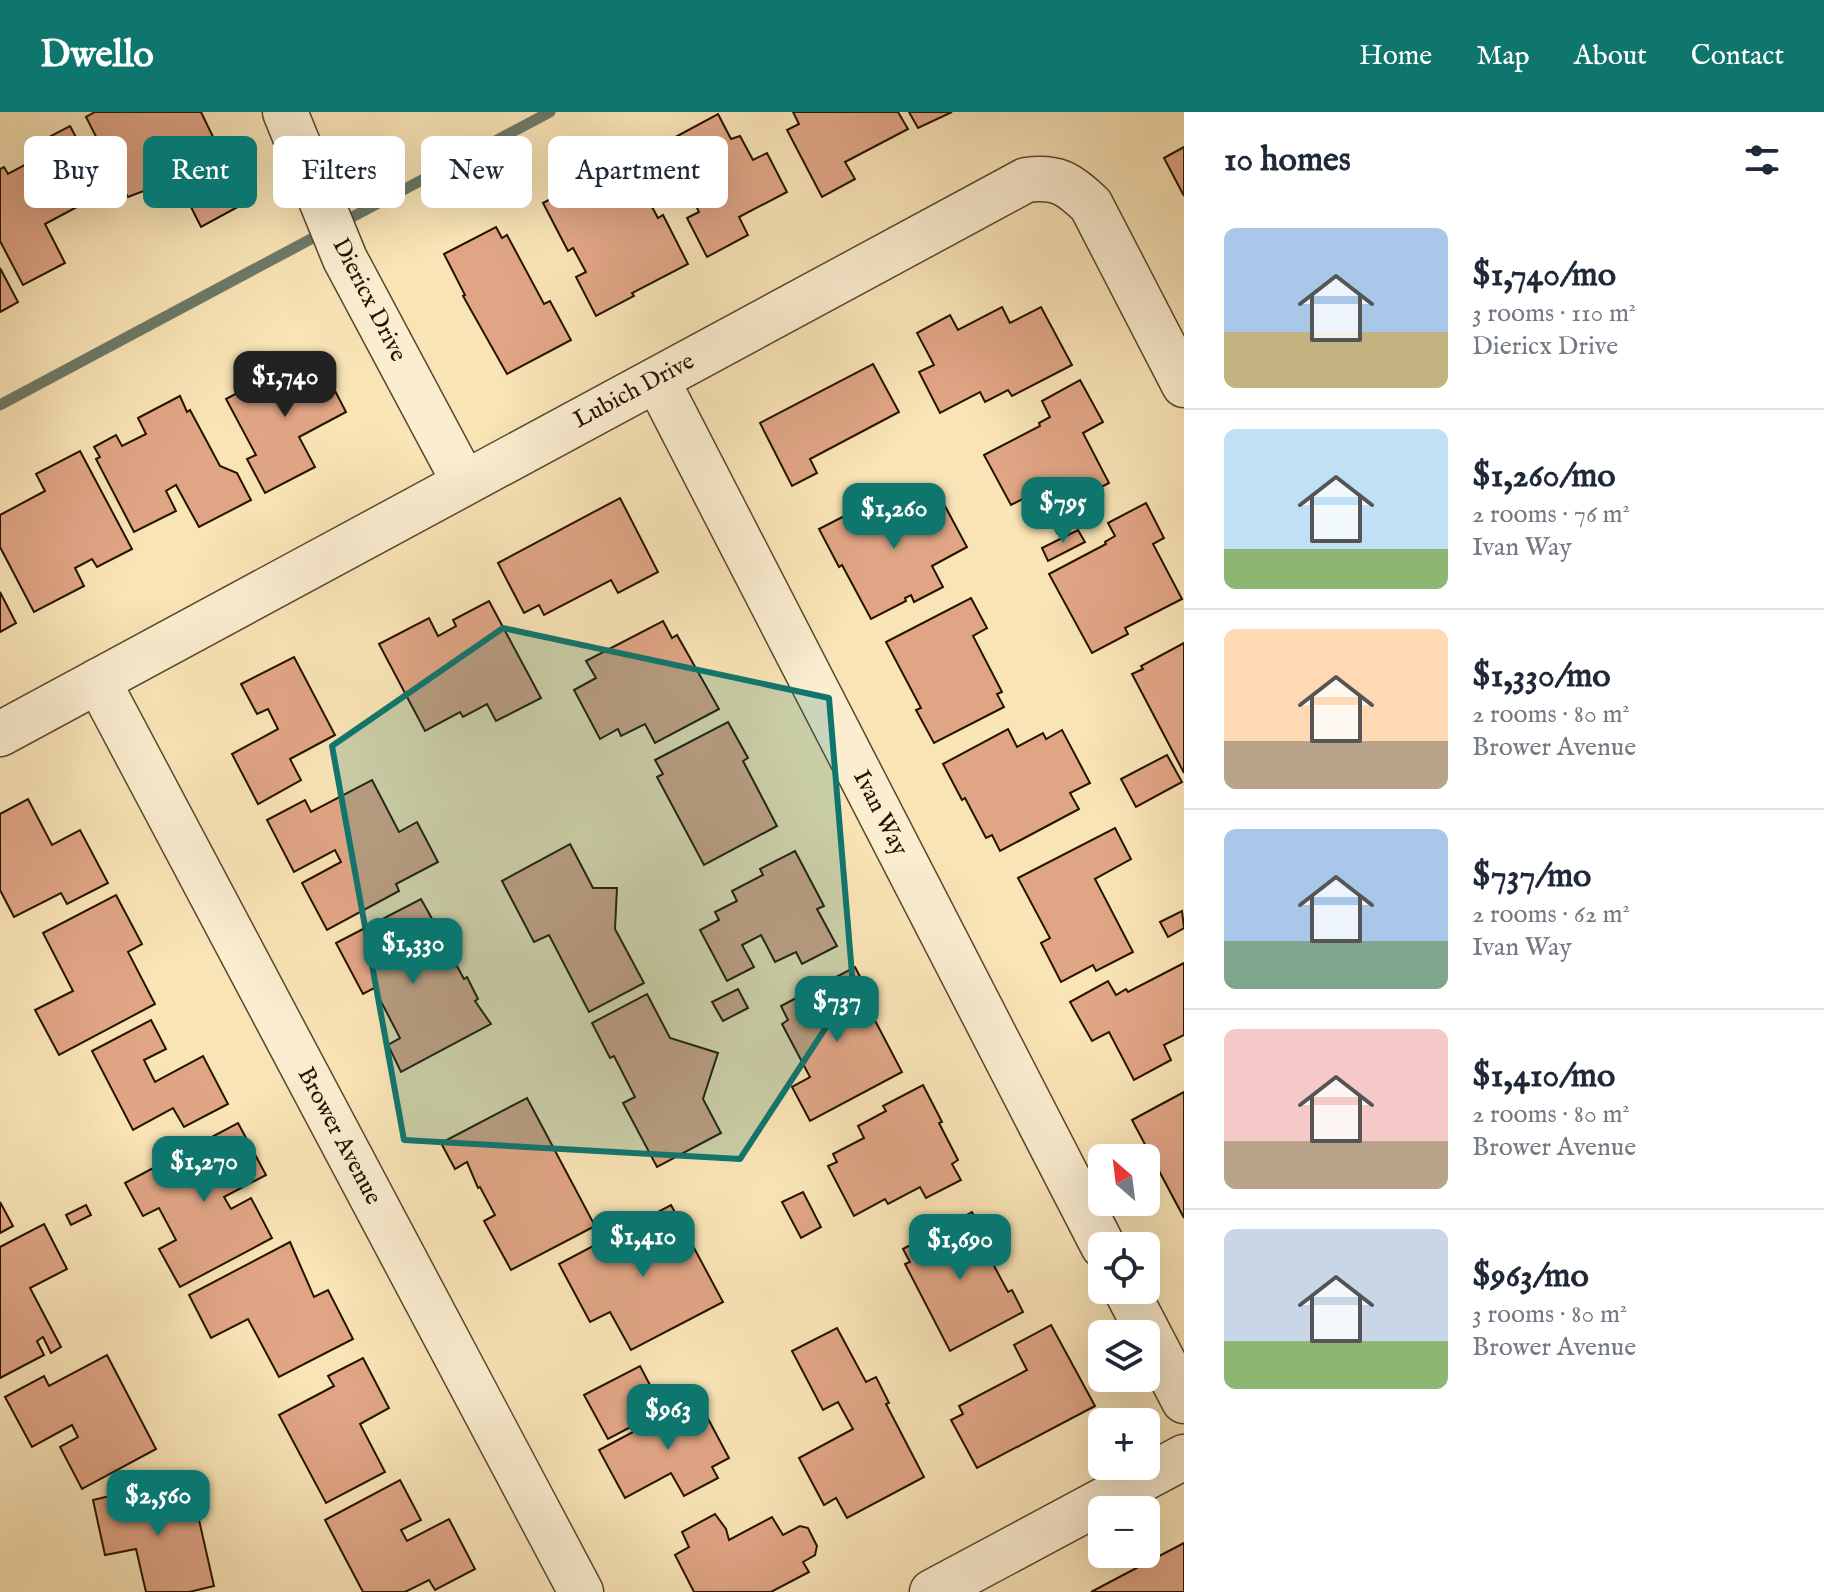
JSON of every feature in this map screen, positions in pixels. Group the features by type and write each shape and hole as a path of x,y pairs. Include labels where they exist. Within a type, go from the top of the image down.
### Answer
{"street":[{"name":"Diericx Drive","path":"285,112 345,259 464,482"},
{"name":"Lubich Drive","path":"0,734 1026,180 1046,178 1071,185 1091,205 1184,385"},
{"name":"Ivan Way","path":"657,380 1096,1232"},
{"name":"Brower Avenue","path":"98,681 581,1592"},
{"path":"1133,1304 1184,1401"},
{"path":"932,1592 1184,1457"}],"highlighted area":[{"path":"503,628 829,698 853,986 740,1159 404,1140 332,746"}],"building":[{"path":"95,112 201,112 213,136 143,136 143,191 128,197 127,136 96,136 86,117"},
{"path":"793,112 898,112 908,129 845,162 855,179 822,197 787,130 799,124"},
{"path":"909,112 952,112 918,128"},
{"path":"718,114 731,139 740,136 753,160 767,153 787,192 739,217 748,235 707,257 687,218 699,212 697,208 728,208 728,136 677,136"},
{"path":"70,126 75,136 51,136"},
{"path":"1184,147 1184,196 1164,158"},
{"path":"24,165 24,208 75,208 45,224 65,263 23,285 0,241 0,169 4,167 8,174"},
{"path":"548,200 548,208 653,208 658,218 663,215 688,264 596,316 576,277 586,272 573,248 568,251 543,203"},
{"path":"192,208 236,208 201,227"},
{"path":"496,227 502,238 507,235 544,304 550,301 571,340 507,374 463,296 444,254"},
{"path":"0,268 18,302 0,312"},
{"path":"1002,307 1010,323 1041,307 1072,365 1012,396 1008,390 985,402 980,392 940,413 919,372 934,365 917,333 950,315 958,330"},
{"path":"315,352 346,412 299,437 315,467 265,493 247,459 256,455 226,399"},
{"path":"873,364 899,412 810,459 817,473 792,486 760,423"},
{"path":"1080,380 1103,422 1083,433 1109,483 1075,501 1066,484 1042,498 1038,491 1011,505 984,455 1040,426 1039,423 1050,417 1042,401"},
{"path":"180,396 220,466 237,473 251,500 199,527 176,485 166,491 176,511 134,532 96,459 100,457 94,447 116,435 122,446 146,434 138,418"},
{"path":"80,451 132,549 97,567 92,559 75,568 84,586 34,612 0,547 0,515 45,491 36,474"},
{"path":"938,493 967,547 932,566 943,587 914,602 911,595 905,598 906,601 871,619 819,529 858,509 864,519 893,504 895,509 914,499 917,505"},
{"path":"1095,494 1103,509 1057,533 1050,518"},
{"path":"620,498 658,572 618,593 611,580 544,615 539,605 524,613 498,563"},
{"path":"1146,503 1164,538 1153,544 1182,599 1125,628 1128,634 1092,653 1049,574 1106,544 1115,536 1108,523"},
{"path":"1078,530 1085,542 1048,561 1042,548"},
{"path":"0,592 16,623 0,632"},
{"path":"971,598 987,628 973,636 1002,692 997,694 1004,707 934,743 916,710 921,708 886,642"},
{"path":"489,601 541,698 496,721 487,704 463,717 460,712 425,731 379,644 429,618 438,636 456,626 453,620"},
{"path":"663,621 672,638 677,635 719,709 655,743 645,724 621,736 618,729 600,739 574,690 596,678 586,661"},
{"path":"1184,643 1184,773 1132,674"},
{"path":"294,657 335,735 290,759 301,780 258,804 232,754 278,729 268,709 257,714 241,684"},
{"path":"728,722 748,758 743,761 777,826 704,865 657,777 663,774 655,760"},
{"path":"1008,729 1017,747 1043,733 1046,739 1062,730 1090,783 1070,793 1079,809 1000,851 992,835 986,838 943,764"},
{"path":"1167,755 1182,782 1136,807 1121,779"},
{"path":"372,780 399,832 417,822 438,862 396,884 399,891 327,930 302,883 341,862 335,850 294,872 267,820 305,800 311,812"},
{"path":"28,799 52,845 80,830 108,883 67,904 61,893 14,917 0,890 0,814"},
{"path":"1115,828 1131,859 1095,879 1133,952 1096,971 1093,965 1061,982 1041,943 1050,938 1018,878"},
{"path":"570,844 593,888 617,888 615,929 644,983 589,1012 549,935 534,942 502,881"},
{"path":"795,851 824,906 817,909 837,946 802,964 796,952 775,962 761,935 742,945 754,967 727,981 700,930 719,920 715,912 737,901 732,891 763,875 760,869"},
{"path":"116,895 142,944 128,952 155,1004 59,1055 35,1010 73,991 43,933"},
{"path":"421,899 435,924 416,934 432,964 451,955 464,979 467,977 478,999 475,1001 491,1024 401,1072 388,1045 400,1038 374,988 363,994 336,943"},
{"path":"1182,911 1184,928 1168,937 1160,922"},
{"path":"1184,963 1184,1035 1164,1045 1171,1060 1134,1080 1109,1032 1092,1041 1070,1002 1108,981 1116,995 1126,989 1128,992"},
{"path":"855,967 875,1006 869,1009 902,1072 810,1121 792,1087 810,1077 782,1024 788,1020 781,1006"},
{"path":"738,989 748,1008 723,1021 712,1002"},
{"path":"647,994 670,1038 718,1053 703,1099 721,1133 657,1167 623,1103 635,1097 614,1056 610,1058 592,1023"},
{"path":"151,1020 166,1049 144,1060 155,1082 203,1056 228,1104 184,1127 173,1108 133,1130 92,1051"},
{"path":"923,1085 958,1160 952,1164 961,1180 926,1198 920,1187 888,1204 885,1199 854,1216 828,1166 837,1162 833,1154 864,1138 858,1126 886,1111 883,1106"},
{"path":"1184,1092 1184,1218 1160,1173 1160,1144 1145,1144 1132,1120"},
{"path":"527,1098 595,1226 511,1270 484,1221 495,1215 478,1188 467,1162 455,1169 441,1143"},
{"path":"238,1123 266,1175 224,1197 231,1209 251,1198 272,1238 180,1287 159,1249 176,1240 159,1208 143,1216 125,1183"},
{"path":"803,1192 821,1227 801,1238 782,1202"},
{"path":"0,1202 13,1226 0,1233"},
{"path":"86,1205 91,1215 71,1225 66,1215"},
{"path":"671,1205 723,1302 631,1350 610,1312 590,1322 559,1264"},
{"path":"972,1212 990,1244 984,1247 1008,1292 1012,1290 1023,1312 950,1351 905,1264 910,1262 903,1249"},
{"path":"44,1224 67,1269 30,1288 61,1347 51,1353 43,1337 37,1341 44,1355 0,1378 0,1247"},
{"path":"290,1242 314,1297 328,1290 353,1339 279,1377 248,1319 211,1338 189,1295"},
{"path":"1051,1325 1095,1406 977,1468 951,1420 963,1414 959,1406 1027,1370 1014,1345"},
{"path":"837,1328 866,1382 876,1377 889,1403 886,1404 924,1477 847,1518 836,1498 824,1505 799,1458 853,1429 838,1402 823,1410 792,1351"},
{"path":"107,1355 156,1449 82,1489 60,1447 78,1437 72,1425 32,1447 5,1397 44,1376 49,1386"},
{"path":"363,1358 389,1408 360,1424 385,1472 326,1503 279,1415 334,1386 328,1376"},
{"path":"640,1366 663,1410 608,1439 584,1395"},
{"path":"697,1398 729,1458 712,1467 718,1478 684,1496 671,1473 625,1498 599,1450"},
{"path":"400,1480 421,1520 401,1530 407,1541 449,1519 475,1569 435,1590 429,1580 405,1592 363,1592 325,1520"},
{"path":"139,1489 141,1500 192,1489 214,1586 189,1592 146,1592 136,1549 105,1555 93,1500"},
{"path":"715,1514 726,1529 729,1540 772,1517 783,1535 800,1526 808,1528 817,1546 815,1555 803,1562 809,1572 771,1592 694,1592 675,1555 689,1547 682,1532"},
{"path":"1184,1543 1184,1592 1091,1592 1137,1568 1160,1568 1160,1556"}],"waterway":[{"path":"339,224 550,112"},
{"path":"0,405 324,232"}]}
